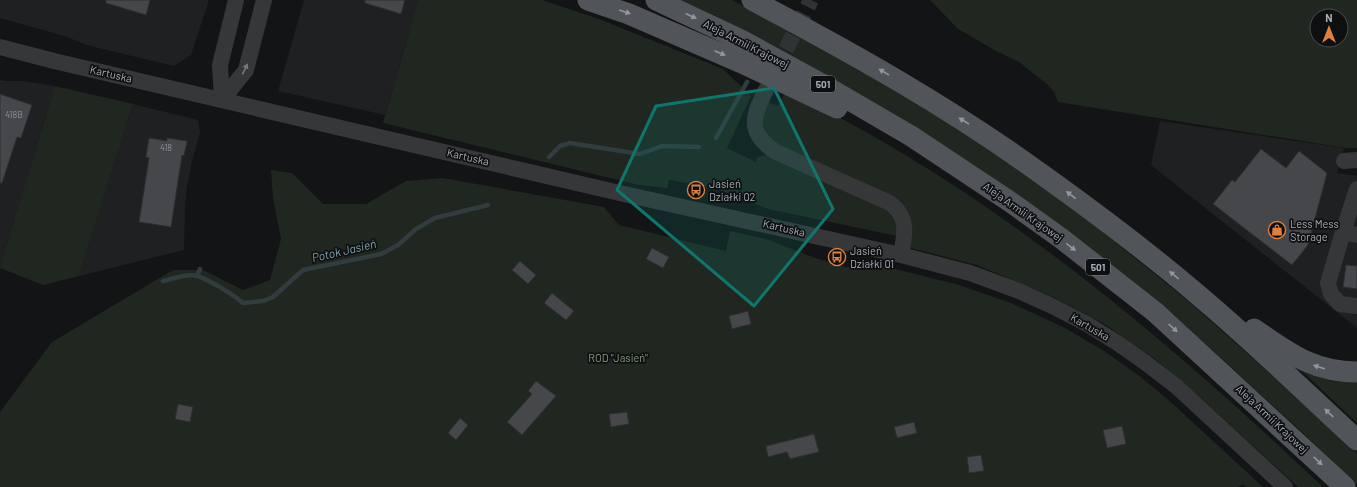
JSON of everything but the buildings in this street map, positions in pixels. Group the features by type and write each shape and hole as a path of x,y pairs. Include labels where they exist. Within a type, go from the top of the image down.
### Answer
{"main road":[{"path":"588,0 629,14 757,69 814,96 983,183"},
{"name":"Aleja Armii Krajowej","path":"656,0 741,40 827,87 911,136 983,183 1062,239 1155,312 1345,487"},
{"path":"752,0 878,68 988,136 1067,192 1204,300 1277,364 1357,440"},
{"path":"1204,300 1252,328 1285,351 1308,364 1330,370 1357,372"}],"street":[{"path":"222,100 220,65 236,0"},
{"path":"222,100 246,70 264,0"},
{"name":"Kartuska","path":"0,47 54,62 617,192 901,255 970,273 1019,291 1050,305 1087,324 1146,363 1177,387 1285,487"},
{"path":"766,90 757,108 755,120 756,129 760,138 767,146 776,152 890,203 897,208 904,223 901,255"},
{"path":"1357,189 1350,234 1328,283 1331,294 1340,304 1357,306"}],"highlighted area":[{"path":"774,88 833,209 754,306 617,190 656,106"}],"shaded area":[{"path":"0,0 209,0 191,55 174,66 90,46 64,36 0,18"},
{"path":"304,0 418,0 385,115 278,91"},
{"path":"0,80 23,81 55,86 0,266"},
{"path":"133,104 198,120 200,132 187,187 184,250 79,276"},
{"name":"Less Mess Storage","path":"1160,121 1344,148 1337,173 1357,176 1357,328 1151,165"}],"green space":[{"path":"418,0 542,0 599,19 723,69 751,96 727,148 756,162 757,157 768,155 885,209 897,222 897,236 768,209 712,187 669,180 667,188 639,185 383,123"},
{"path":"678,0 732,0 828,50 970,135 1078,212 1187,300 1319,417 1357,453 1357,485 1304,434 1174,315 1066,231"},
{"path":"930,0 1357,0 1357,148 1346,148 1058,102 1054,92 1047,84 1019,62 996,51 958,29"},
{"path":"55,86 133,104 79,276 43,285 0,268 0,266"},
{"path":"785,92 839,117 911,159 975,199 1036,243 1096,288 1155,336 1212,385 1323,487 1298,487 1203,400 1155,359 1103,323 1051,296 977,265 911,248 906,212 775,147 766,136 760,117 766,101 778,106"},
{"name":"ROD \"Jasień\"","path":"271,170 292,173 323,204 366,204 406,181 443,178 604,207 619,225 726,251 730,231 766,239 815,258 846,267 875,265 959,285 1011,303 1046,319 1067,329 1107,353 1142,378 1173,404 1263,487 1246,487 1243,484 1238,487 0,487 0,412 52,342 173,270 203,270 243,290 270,280 281,239 273,198"},
{"path":"1302,371 1331,381 1357,382 1357,423"}],"waterway":[{"name":"Potok Jasień","path":"716,138 747,82"},
{"path":"549,157 560,146 570,143 640,154 662,146 699,147"},
{"name":"Potok Jasień","path":"163,281 193,275 208,280 243,303 263,301 273,297 303,270 381,254 398,245 416,229 435,218 488,205"},
{"name":"Potok Jasień","path":"197,276 200,269"}],"tunnel":[{"path":"775,71 811,0"}],"place":[{"name":"Jasień Działki 02","path":"696,190"},
{"name":"Less Mess Storage","path":"1277,230"},
{"name":"Jasień Działki 01","path":"837,257"}]}
